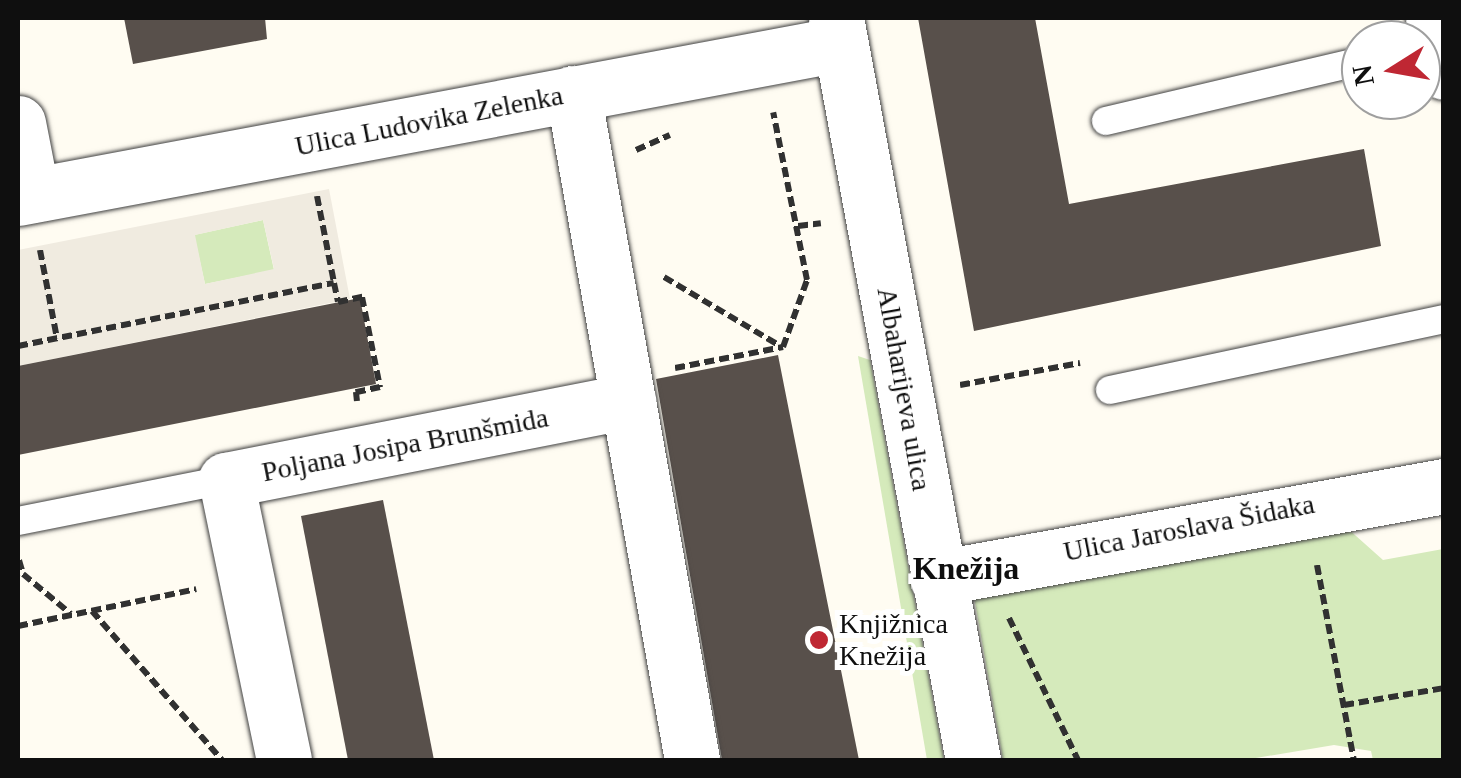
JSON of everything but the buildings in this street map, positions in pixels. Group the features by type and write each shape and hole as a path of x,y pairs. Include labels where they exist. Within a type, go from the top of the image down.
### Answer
{"street":[{"name":"Ulica Ludovika Zelenka","path":"29,213 573,94 838,30"},
{"name":"Albaharijeva ulica","path":"838,30 936,578 973,760"},
{"path":"573,94 692,760"},
{"path":"18,123 29,213"},
{"name":"Poljana Josipa Brunšmida","path":"284,760 226,480 626,389"},
{"name":"Ulica Jaroslava Šidaka","path":"936,578 1306,504 1444,486"}],"lane":[{"path":"1106,121 1341,66"},
{"path":"1110,390 1444,318"},
{"path":"18,521 226,480"}],"path":[{"path":"769,93 808,280 783,347"},
{"path":"316,192 338,302 362,297 380,387 356,392 361,422"},
{"path":"29,213 58,338"},
{"path":"599,239 783,347"},
{"path":"18,346 334,284"},
{"path":"626,389 783,347"},
{"path":"948,387 1104,358 1110,390"},
{"path":"1306,504 1354,760"},
{"path":"18,553 23,574 72,615"},
{"path":"994,564 1000,600 1078,760"},
{"path":"18,626 246,578"},
{"path":"92,611 222,760"},
{"path":"1344,705 1444,688"}],"green space":[{"path":"263,220 274,270 205,284 194,235"},
{"path":"858,356 870,360 944,760 927,760"},
{"path":"1346,527 1383,560 1443,549 1443,760 1373,760 1371,751 1334,745 1244,760 1003,760 974,597"}],"shaded area":[{"path":"329,189 350,299 18,366 18,250","holes":["263,220 274,269 205,284 195,235"]}],"place":[{"name":"Knjižnica Knežija","path":"819,640"}],"district":[{"name":"Knežija","path":"966,568"}]}
